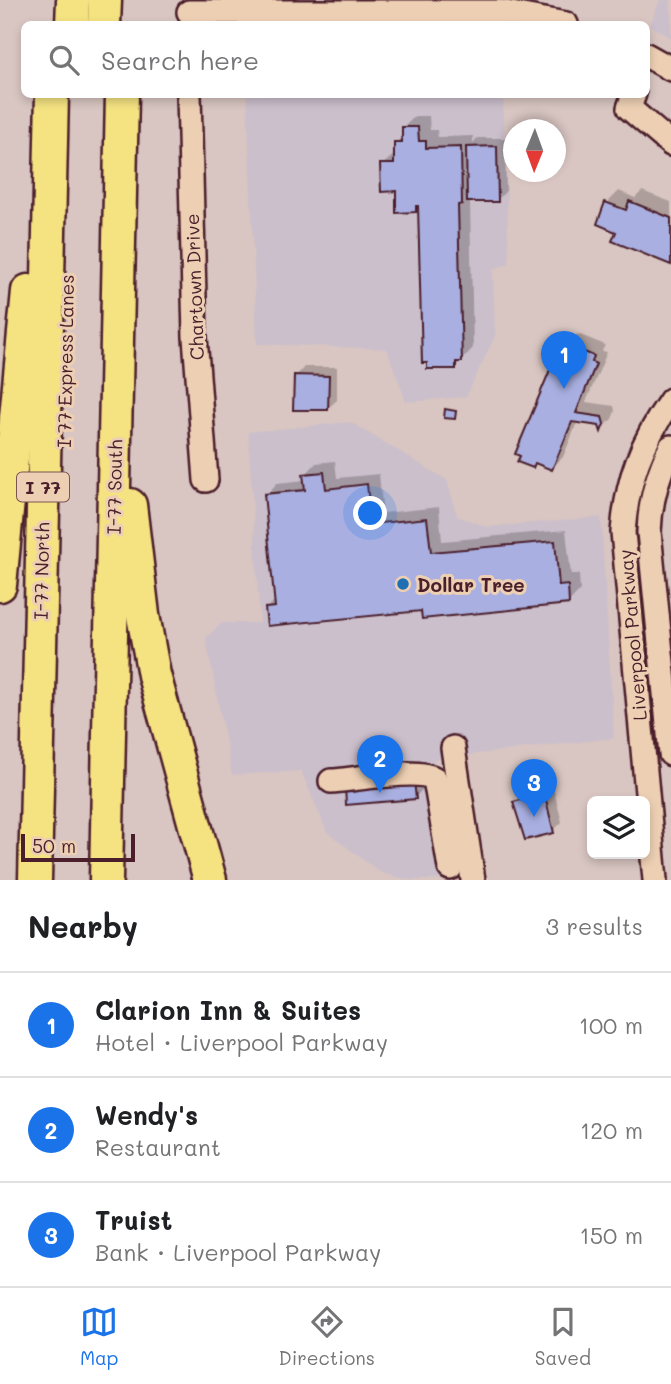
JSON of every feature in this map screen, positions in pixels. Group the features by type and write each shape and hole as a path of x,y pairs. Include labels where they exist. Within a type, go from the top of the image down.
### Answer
{"highway":[{"path":"53,0 53,21"},
{"path":"72,21 73,0"},
{"path":"104,21 105,0"},
{"path":"124,0 124,21"},
{"path":"0,585 51,98"},
{"name":"I-77 North","path":"35,880 51,98"},
{"name":"I 77 Express Lanes","path":"54,880 71,98"},
{"name":"I 77 Express Lanes","path":"86,880 103,98"},
{"name":"I-77 South","path":"106,880 122,98"},
{"path":"117,375 137,568 149,652 211,877"}],"street":[{"path":"189,12 299,6 461,6 552,21"},
{"path":"650,59 671,69"},
{"name":"Chartown Drive","path":"189,98 195,337 206,480"},
{"path":"633,98 629,108 671,144"},
{"name":"Liverpool Parkway","path":"655,880 623,552 623,522 632,474 657,421 671,400"},
{"name":"Liverpool Parkway","path":"671,447 651,500 649,532 671,754"},
{"path":"643,749 670,747"},
{"path":"453,748 473,880"},
{"path":"331,781 430,775 435,779 450,868"}],"shaded area":[{"path":"660,0 671,0 671,38 650,25"},
{"path":"247,98 503,98 503,182 506,182 509,264 493,269 495,336 466,397 406,402 387,349 257,344"},
{"path":"350,422 447,480 457,516 487,527 601,517 614,738 434,759 455,880 410,880 381,873 327,832 301,771 232,775 206,638 222,623 260,623 248,432"}],"building":[{"path":"402,127 418,127 419,141 426,141 426,148 461,147 462,204 458,205 462,362 456,362 456,369 427,369 427,363 422,363 418,206 416,212 396,213 396,191 381,192 380,164 394,164 394,142 402,142"},
{"path":"497,146 498,202 467,202 466,147"},
{"path":"629,201 671,218 671,265 612,241 616,232 597,224 605,202 626,210"},
{"path":"565,344 594,356 592,362 596,364 576,413 602,417 604,424 601,432 599,426 572,422 552,470 535,463 533,468 517,462 520,456 515,454 559,348 563,350"},
{"path":"294,375 329,376 328,410 293,410"},
{"path":"445,409 456,411 455,419 444,418"},
{"path":"324,472 326,489 367,484 371,524 427,518 431,552 555,541 559,586 568,585 569,604 422,619 421,611 267,626 265,608 275,607 264,494 305,490 303,474"},
{"path":"541,780 554,833 525,840 513,802 528,798 525,784"},
{"path":"414,781 416,799 346,805 345,787"}],"place":[{"name":"Clarion Inn & Suites","path":"564,389"},
{"name":"Dollar Tree","path":"403,584"},
{"name":"Wendy's","path":"380,793"},
{"name":"Truist","path":"534,817"}]}
